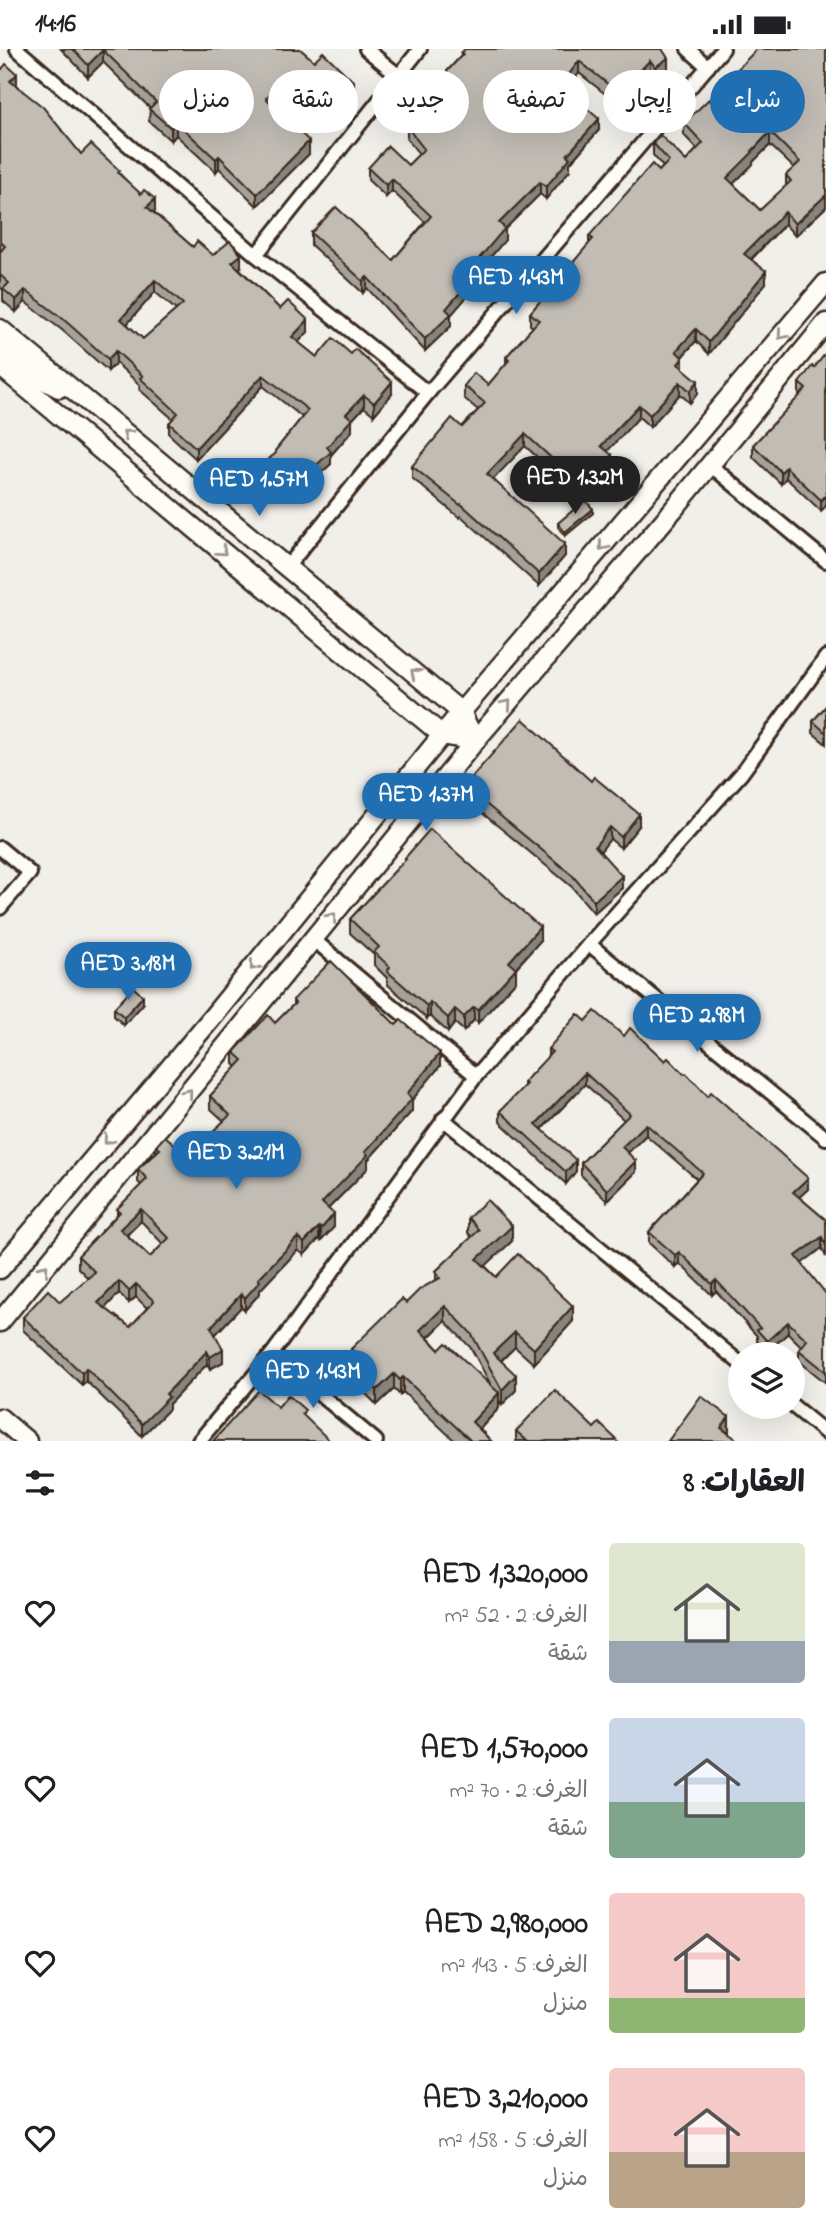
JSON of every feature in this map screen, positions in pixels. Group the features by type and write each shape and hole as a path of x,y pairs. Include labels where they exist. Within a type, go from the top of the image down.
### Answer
{"street":[{"path":"17,49 256,255 428,393"},
{"path":"366,49 392,70"},
{"path":"404,70 420,49"},
{"path":"688,49 708,67"},
{"path":"288,566 428,393 723,49"},
{"path":"256,255 372,110"},
{"path":"0,1269 210,1020 461,712 826,283"},
{"path":"0,1322 475,741 710,465 826,323"},
{"path":"0,329 461,712 475,741"},
{"path":"0,345 38,377 95,408"},
{"path":"0,366 7,375 442,735 475,741"},
{"path":"710,465 826,561"},
{"path":"199,1441 272,1354 476,1076 741,773 826,657"},
{"path":"0,848 30,873 0,908"},
{"path":"314,940 476,1076"},
{"path":"589,944 826,1138"},
{"path":"443,1119 728,1353"},
{"path":"272,1354 376,1441"},
{"path":"805,1416 826,1433"},
{"path":"0,1418 27,1441"}],"building":[{"path":"73,49 300,49 314,61 323,52 342,70 268,70 268,133 301,133 309,141 257,194 219,156 216,159 188,133 254,133 254,70 159,70 159,118 149,109 156,102 103,50 88,65"},
{"path":"465,49 662,49 668,58 655,67 650,60 641,70 603,70 603,80 579,61 572,70 483,70 483,133 587,133 567,155 570,158 546,187 540,182 499,223 505,228 471,268 477,273 446,309 451,314 425,339 367,277 363,281 311,233 336,207 393,260 431,216 392,179 386,185 368,168 388,146 408,165 424,149 412,133 469,133 469,70 448,70 463,54 461,53"},
{"path":"757,49 826,49 826,195 795,224 785,212 744,254 766,271 709,342 696,329 676,351 683,358 678,364 698,381 690,391 680,382 650,415 639,405 601,446 612,455 583,487 525,434 487,474 565,544 539,574 461,504 412,466 452,418 462,427 485,403 464,386 474,373 488,385 509,360 506,357 539,320 530,313 593,239 589,236 652,164 659,171 669,161 653,143 660,135 686,161 703,143 694,133 696,133 696,111 709,99 710,133 769,133 727,178 760,210 791,181 786,175 800,162 771,133 805,133 805,70 737,70"},
{"path":"6,64 17,74 10,81 43,107 81,154 91,144 141,194 144,190 155,199 147,207 193,247 197,241 213,255 230,241 241,255 232,262 280,309 288,301 308,320 292,337 317,357 333,338 351,354 355,349 392,382 374,403 364,395 346,414 352,419 327,447 331,452 293,486 269,459 308,410 263,375 196,448 169,423 178,413 140,378 143,376 116,351 108,359 62,318 25,290 16,300 3,289 9,283 0,275 0,252 5,246 0,241 0,67 2,69","holes":["155,280 183,304 143,339 121,319"]},
{"path":"589,110 599,119 589,130"},
{"path":"826,353 826,495 821,500 786,467 781,472 753,445 806,389 799,383"},
{"path":"585,500 593,509 565,532 558,523"},
{"path":"826,706 826,733 813,721"},
{"path":"523,719 591,781 594,777 639,814 621,837 610,827 595,846 622,876 594,901 572,875 464,786"},
{"path":"430,829 540,927 509,962 516,968 478,1010 474,1007 464,1017 455,1009 448,1018 430,1002 427,1006 387,971 390,967 374,952 379,947 350,919"},
{"path":"331,961 396,1025 401,1020 440,1053 407,1094 412,1099 365,1152 368,1155 322,1203 334,1214 304,1243 298,1237 258,1279 260,1281 245,1298 241,1294 211,1327 223,1349 210,1357 207,1351 166,1394 169,1397 142,1424 86,1368 82,1373 23,1317 48,1290 60,1302 95,1272 78,1256 120,1212 117,1209 147,1179 138,1169 160,1149 156,1146 165,1136 188,1156 230,1115 210,1096 243,1060 234,1052 268,1015 275,1023 295,1003 293,1000","holes":["141,1209 169,1238 150,1257 120,1229","119,1281 129,1291 136,1284 154,1301 130,1327 98,1303"]},
{"path":"133,987 143,996 124,1017 114,1008"},
{"path":"595,1011 624,1036 630,1028 665,1061 668,1058 686,1073 708,1096 711,1092 808,1178 793,1192 826,1220 826,1246 822,1237 796,1256 826,1294 826,1372 805,1355 807,1340 788,1322 767,1341 757,1330 760,1328 716,1280 712,1284 679,1252 675,1255 649,1232 703,1173 646,1124 622,1147 636,1161 607,1190 581,1163 630,1114 585,1073 536,1124 576,1160 566,1172 500,1111 552,1052 548,1049 578,1014 586,1021"},
{"path":"487,1200 512,1226 477,1259 496,1277 518,1254 573,1306 534,1349 515,1332 493,1353 516,1375 502,1390 471,1333 445,1306 420,1330 439,1350 446,1343 499,1393 472,1422 491,1441 471,1441 403,1377 400,1380 394,1374 377,1390 355,1368 362,1361 351,1349 402,1299 406,1303 420,1289 440,1278 436,1271 479,1230 468,1218"},
{"path":"259,1390 278,1407 288,1395 305,1410 302,1414 330,1441 213,1441"},
{"path":"555,1390 594,1428 599,1423 616,1439 526,1441 516,1431"},
{"path":"701,1396 728,1416 721,1428 739,1441 668,1441"}]}
